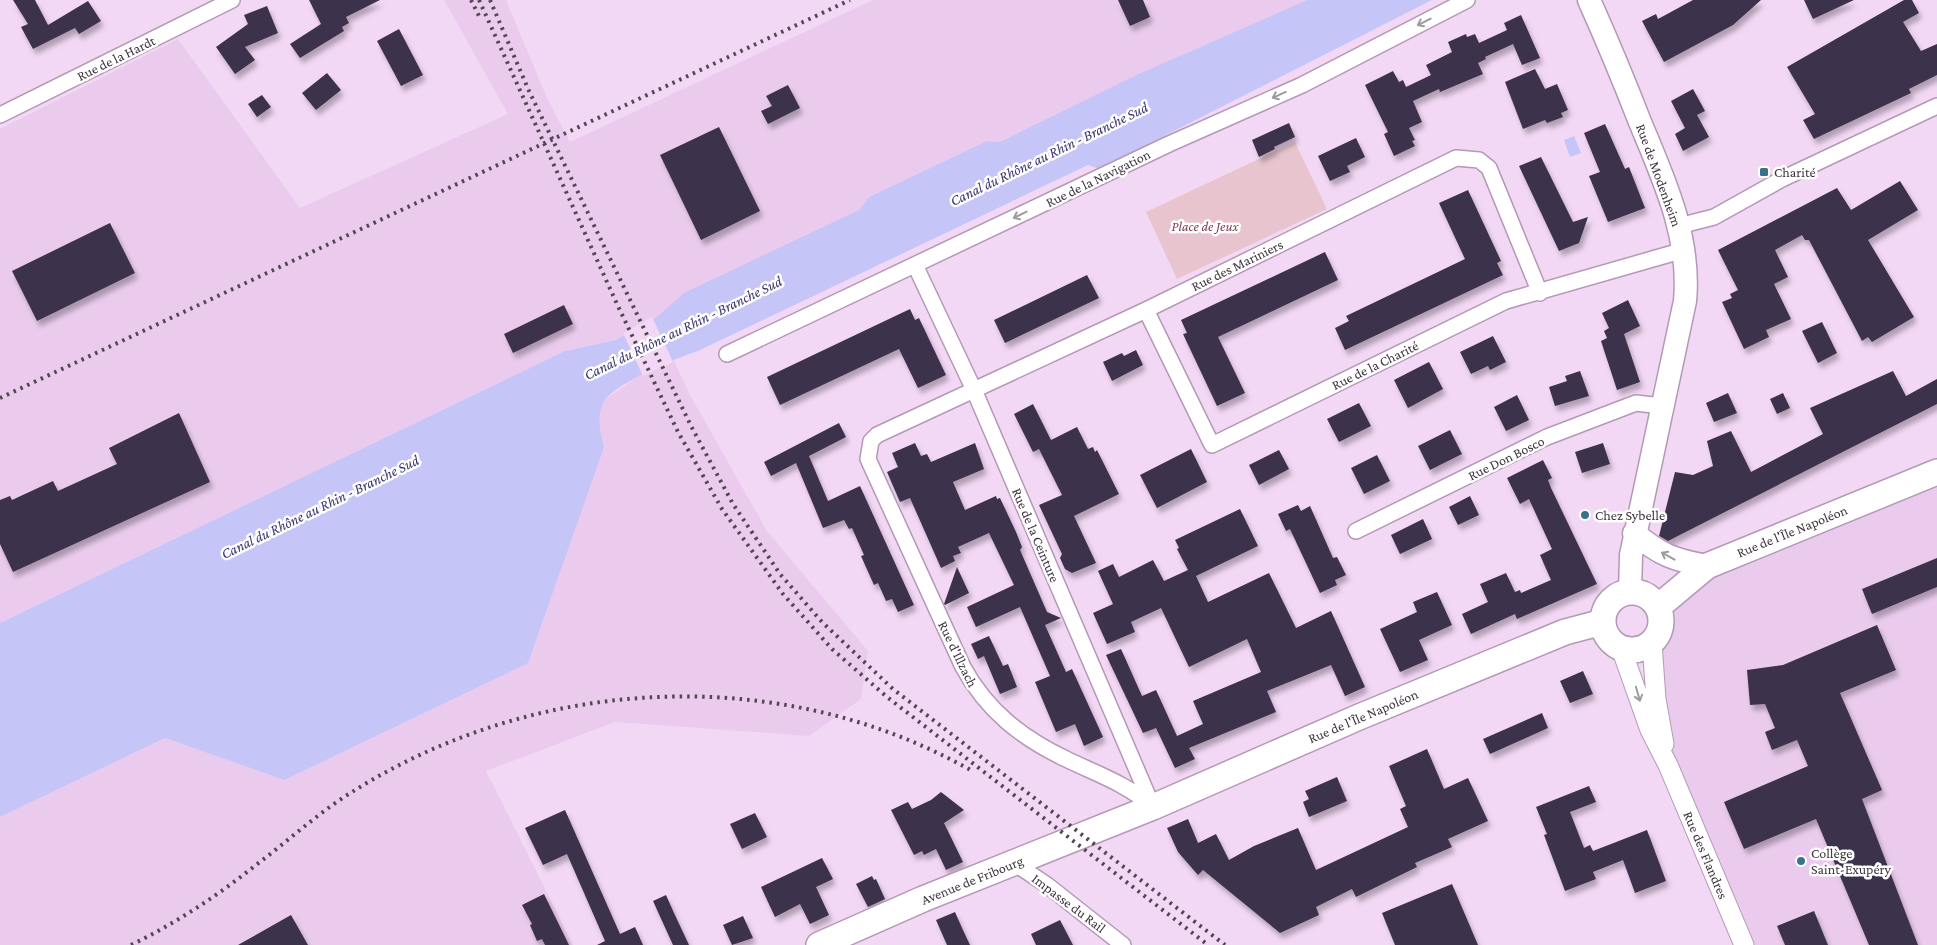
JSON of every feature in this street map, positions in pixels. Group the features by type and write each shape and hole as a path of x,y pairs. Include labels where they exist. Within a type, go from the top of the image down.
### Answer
{"main road":[{"name":"Rue de Modenheim","path":"1589,0 1668,192 1679,226 1686,269 1685,301 1630,555 1630,592"},
{"name":"Rue de l'Île Napoléon","path":"1658,607 1707,566 1937,472"},
{"path":"1634,533 1650,546 1675,560 1707,566"},
{"path":"1630,592 1646,595 1658,607 1662,623 1659,634 1652,643 1637,650 1621,648 1608,637 1603,622 1608,605 1614,598 1630,592"},
{"name":"Rue de l'Île Napoléon","path":"1126,818 1565,632 1603,622"},
{"name":"Avenue de Fribourg","path":"819,945 923,899 1126,818"}],"street":[{"name":"Rue de la Hardt","path":"0,115 232,0"},
{"name":"Rue de la Navigation","path":"727,354 1169,144 1302,85 1468,0"},
{"path":"1679,226 1714,217 1782,179 1937,106"},
{"name":"Rue des Mariniers","path":"868,449 871,441 877,435 1146,310 1456,158 1466,157 1479,160 1489,168 1540,293"},
{"name":"Rue de la Charité","path":"1146,310 1212,445 1506,301 1540,293 1684,250"},
{"name":"Rue de la Ceinture","path":"915,265 974,390 1153,807"},
{"name":"Rue Don Bosco","path":"1356,531 1547,437 1636,403 1661,406"},
{"name":"Rue d'Illzach","path":"868,449 868,459 963,667 981,697 1005,722 1021,734 1059,756 1130,788 1153,807"},
{"name":"Rue des Flandres","path":"1652,643 1656,699 1668,765"},
{"name":"Rue des Flandres","path":"1621,648 1644,716 1668,765 1744,945"},
{"name":"Impasse du Rail","path":"1014,863 1047,885 1123,945"}],"shaded area":[{"path":"444,0 506,0 547,98 570,142 873,0 1307,0 1134,76 1000,142 987,141 869,197 859,210 654,319 690,395 767,531 868,651 861,699 809,736 615,722 486,771 573,945 0,945 0,817 165,738 284,780 604,447 599,427 599,415 605,400 638,376 616,340 565,351 0,623 0,129 178,39 300,208 508,114"},
{"path":"1937,472 1937,945 1744,945 1668,765 1656,638 1660,629 1661,618 1707,566"}],"green space":[{"name":"Place de Jeux","path":"1295,142 1327,209 1177,279 1146,212"}],"water":[{"name":"Canal du Rhône au Rhin - Branche Sud","path":"1307,0 1432,0 1099,169 1088,165 698,351 647,372 620,387 610,395 604,402 599,419 604,447 528,663 284,780 165,738 0,817 0,623 565,351 616,340 657,317 684,293 859,210 869,197 987,141 1000,142 1134,76"},
{"path":"1574,136 1581,153 1570,157 1564,140"}],"pier":[{"path":"652,317 673,362 643,376 623,333"}],"building":[{"path":"13,0 35,0 48,25 88,1 101,21 79,34 75,28 33,49 21,27 28,24"},
{"path":"309,0 380,0 346,17 349,23 342,27 344,31 300,58 290,44 321,24"},
{"path":"1118,0 1143,0 1150,17 1130,26"},
{"path":"1693,0 1761,0 1733,25 1664,62 1642,21 1656,14 1658,19"},
{"path":"1804,0 1854,0 1813,19"},
{"path":"1904,0 1912,0 1919,13 1903,22 1921,51 1937,44 1937,75 1909,89 1911,93 1814,139 1803,120 1815,114 1787,67"},
{"path":"267,6 278,33 245,47 255,60 235,74 216,47 248,24 244,15"},
{"path":"1521,15 1540,58 1522,65 1513,44 1485,57 1486,59 1478,63 1483,74 1440,92 1439,89 1413,101 1422,122 1409,128 1415,140 1412,141 1415,146 1394,156 1384,134 1388,132 1365,85 1393,71 1399,82 1403,80 1406,87 1431,75 1426,65 1452,52 1448,42 1466,34 1467,37 1475,34 1479,43 1507,30 1504,23"},
{"path":"399,29 423,75 401,86 377,41"},
{"path":"1535,69 1545,89 1557,84 1568,110 1561,113 1563,117 1547,123 1545,120 1523,129 1505,82"},
{"path":"327,73 341,90 316,110 302,93"},
{"path":"788,85 800,108 768,124 761,111 772,106 766,96"},
{"path":"1693,89 1705,111 1697,115 1709,137 1683,151 1675,134 1685,128 1671,101"},
{"path":"262,95 271,107 257,117 248,104"},
{"path":"1289,123 1295,137 1259,157 1252,140"},
{"path":"1605,124 1625,169 1629,167 1645,208 1608,222 1589,176 1600,172 1584,133"},
{"path":"719,127 760,211 701,240 660,155"},
{"path":"1356,138 1365,157 1347,166 1350,172 1330,181 1318,156"},
{"path":"1541,157 1573,222 1588,217 1579,243 1559,251 1519,166"},
{"path":"1900,181 1918,210 1868,240 1914,317 1872,342 1868,337 1862,341 1809,240 1805,240 1802,235 1775,250 1788,277 1774,284 1791,319 1766,330 1769,337 1744,349 1722,302 1732,298 1730,294 1738,290 1718,250 1837,188 1851,210"},
{"path":"1468,190 1501,261 1497,263 1503,275 1345,350 1335,328 1349,321 1346,316 1465,259 1439,203"},
{"path":"110,223 135,273 37,321 12,271"},
{"path":"1325,252 1338,280 1218,337 1245,393 1217,406 1183,334 1187,333 1181,320"},
{"path":"1087,275 1099,298 1005,343 994,320"},
{"path":"1628,300 1640,326 1624,334 1640,382 1617,390 1601,341 1607,338 1604,331 1609,328 1602,313"},
{"path":"564,305 573,324 513,353 504,334"},
{"path":"910,309 915,320 919,318 946,375 918,388 899,349 780,405 767,377"},
{"path":"1822,322 1837,353 1818,363 1802,331"},
{"path":"1493,336 1506,362 1490,370 1488,366 1471,374 1460,352"},
{"path":"1136,350 1143,365 1112,381 1103,362 1122,353 1124,356"},
{"path":"1429,362 1443,389 1408,408 1394,380"},
{"path":"1580,371 1589,396 1555,406 1549,387 1567,381 1565,376"},
{"path":"1893,371 1906,396 1937,379 1937,404 1668,541 1659,536 1675,472 1693,475 1713,466 1707,441 1731,431 1751,472 1823,434 1810,408"},
{"path":"1728,393 1737,413 1714,422 1706,403"},
{"path":"1783,393 1790,408 1777,414 1770,399"},
{"path":"1517,395 1529,420 1506,431 1494,407"},
{"path":"1359,403 1371,426 1339,442 1327,419"},
{"path":"1033,404 1051,440 1077,427 1088,449 1093,447 1095,452 1097,450 1119,494 1074,516 1096,563 1072,573 1065,569 1060,558 1062,554 1039,505 1062,495 1039,449 1033,452 1014,414"},
{"path":"179,413 210,482 13,572 0,544 0,500 10,496 12,500 53,481 58,491 117,464 109,448"},
{"path":"839,423 846,437 809,456 828,501 860,486 914,605 898,612 892,599 886,601 878,583 874,585 861,556 864,555 852,528 849,529 844,520 823,528 796,463 771,476 764,462"},
{"path":"1450,430 1462,454 1430,470 1418,446"},
{"path":"915,443 921,456 927,454 931,462 975,443 984,469 953,482 965,510 996,496 997,499 1000,498 1016,532 1022,547 1020,550 1047,612 1061,618 1045,625 1066,672 1072,669 1103,737 1084,746 1075,724 1056,732 1035,682 1050,676 1020,607 976,627 967,607 1014,585 989,533 958,547 961,553 953,556 955,561 941,568 910,498 900,502 887,472 898,467 892,453"},
{"path":"1603,443 1610,464 1582,473 1575,452"},
{"path":"1191,449 1207,482 1157,508 1140,475"},
{"path":"1279,450 1289,469 1259,485 1249,465"},
{"path":"1377,455 1390,481 1364,494 1351,468"},
{"path":"1543,460 1552,478 1548,480 1551,488 1597,584 1517,619 1515,614 1471,634 1462,614 1488,602 1480,584 1506,573 1515,592 1520,590 1521,593 1551,580 1540,555 1552,549 1529,499 1520,504 1507,478"},
{"path":"1470,496 1479,515 1458,525 1449,507"},
{"path":"1298,505 1301,511 1310,506 1333,558 1337,557 1346,575 1335,580 1337,585 1320,593 1290,529 1286,531 1278,514"},
{"path":"1240,509 1258,546 1196,576 1208,602 1269,573 1296,628 1331,611 1365,687 1345,696 1331,665 1267,691 1276,712 1189,748 1195,759 1175,768 1156,728 1143,733 1106,655 1121,649 1142,696 1156,690 1177,736 1203,724 1193,701 1261,672 1247,639 1189,667 1161,608 1131,622 1135,632 1107,644 1093,613 1113,604 1098,571 1113,564 1119,577 1153,560 1164,581 1188,570 1177,549 1179,548 1175,540"},
{"path":"1423,519 1432,539 1400,554 1391,535"},
{"path":"1937,558 1937,587 1872,614 1862,589"},
{"path":"957,567 969,593 945,605 944,604"},
{"path":"1437,592 1452,625 1419,640 1428,660 1400,672 1380,629 1417,612 1413,602"},
{"path":"1877,625 1896,670 1840,693 1882,790 1862,799 1918,945 1869,945 1816,819 1744,849 1724,802 1808,766 1797,740 1772,750 1765,732 1775,728 1765,704 1750,705 1747,670 1783,665"},
{"path":"989,636 1003,666 1008,664 1017,687 1000,694 984,656 978,659 971,644"},
{"path":"1583,671 1593,694 1570,703 1560,681"},
{"path":"1542,713 1548,728 1490,754 1483,739"},
{"path":"1427,749 1444,789 1468,778 1488,821 1448,839 1452,847 1415,863 1417,867 1356,897 1352,889 1316,907 1319,915 1280,933 1203,870 1198,875 1178,852 1167,828 1188,819 1198,843 1216,834 1229,860 1254,846 1298,828 1316,870 1408,827 1400,809 1406,806 1389,766"},
{"path":"1337,777 1347,801 1309,817 1303,802 1309,799 1305,791"},
{"path":"1589,786 1596,802 1570,812 1584,848 1590,845 1593,851 1647,830 1666,881 1635,893 1623,860 1593,872 1596,879 1565,891 1544,835 1547,834 1536,807"},
{"path":"941,792 964,810 944,823 963,862 946,870 936,849 924,855 922,851 914,855 891,810 908,802 912,809 931,800"},
{"path":"565,810 620,934 635,927 643,945 597,945 605,941 567,854 543,865 525,828"},
{"path":"755,813 767,837 742,849 730,824"},
{"path":"822,858 833,879 816,887 829,915 810,924 800,904 775,917 761,887"},
{"path":"872,876 874,880 876,879 885,899 868,907 856,884"},
{"path":"1452,884 1478,945 1395,945 1382,913"},
{"path":"544,894 569,945 545,945 542,939 537,941 530,925 532,924 522,905"},
{"path":"666,895 689,945 673,945 653,901"},
{"path":"1814,911 1828,945 1785,945 1777,926"},
{"path":"955,912 970,945 947,945 936,920"},
{"path":"291,915 308,945 238,945"},
{"path":"743,916 753,938 732,945 723,925"},
{"path":"1060,920 1073,945 1036,945 1031,934"}],"railway":[{"path":"471,0 479,16"},
{"path":"479,0 617,304 678,432 722,509 783,594 832,649 887,697 1208,945"},
{"path":"490,0 529,91 691,426 733,504 780,574 822,622 893,689 1225,945"},
{"path":"0,398 850,0"},
{"path":"131,945 164,928 211,898 339,800 424,753 500,724 579,705 660,697 742,699 822,712 900,736 974,772"}],"place":[{"name":"Charité","path":"1764,172"},
{"name":"Chez Sybelle","path":"1585,515"},
{"name":"Collège Saint-Exupéry","path":"1801,861"}]}
